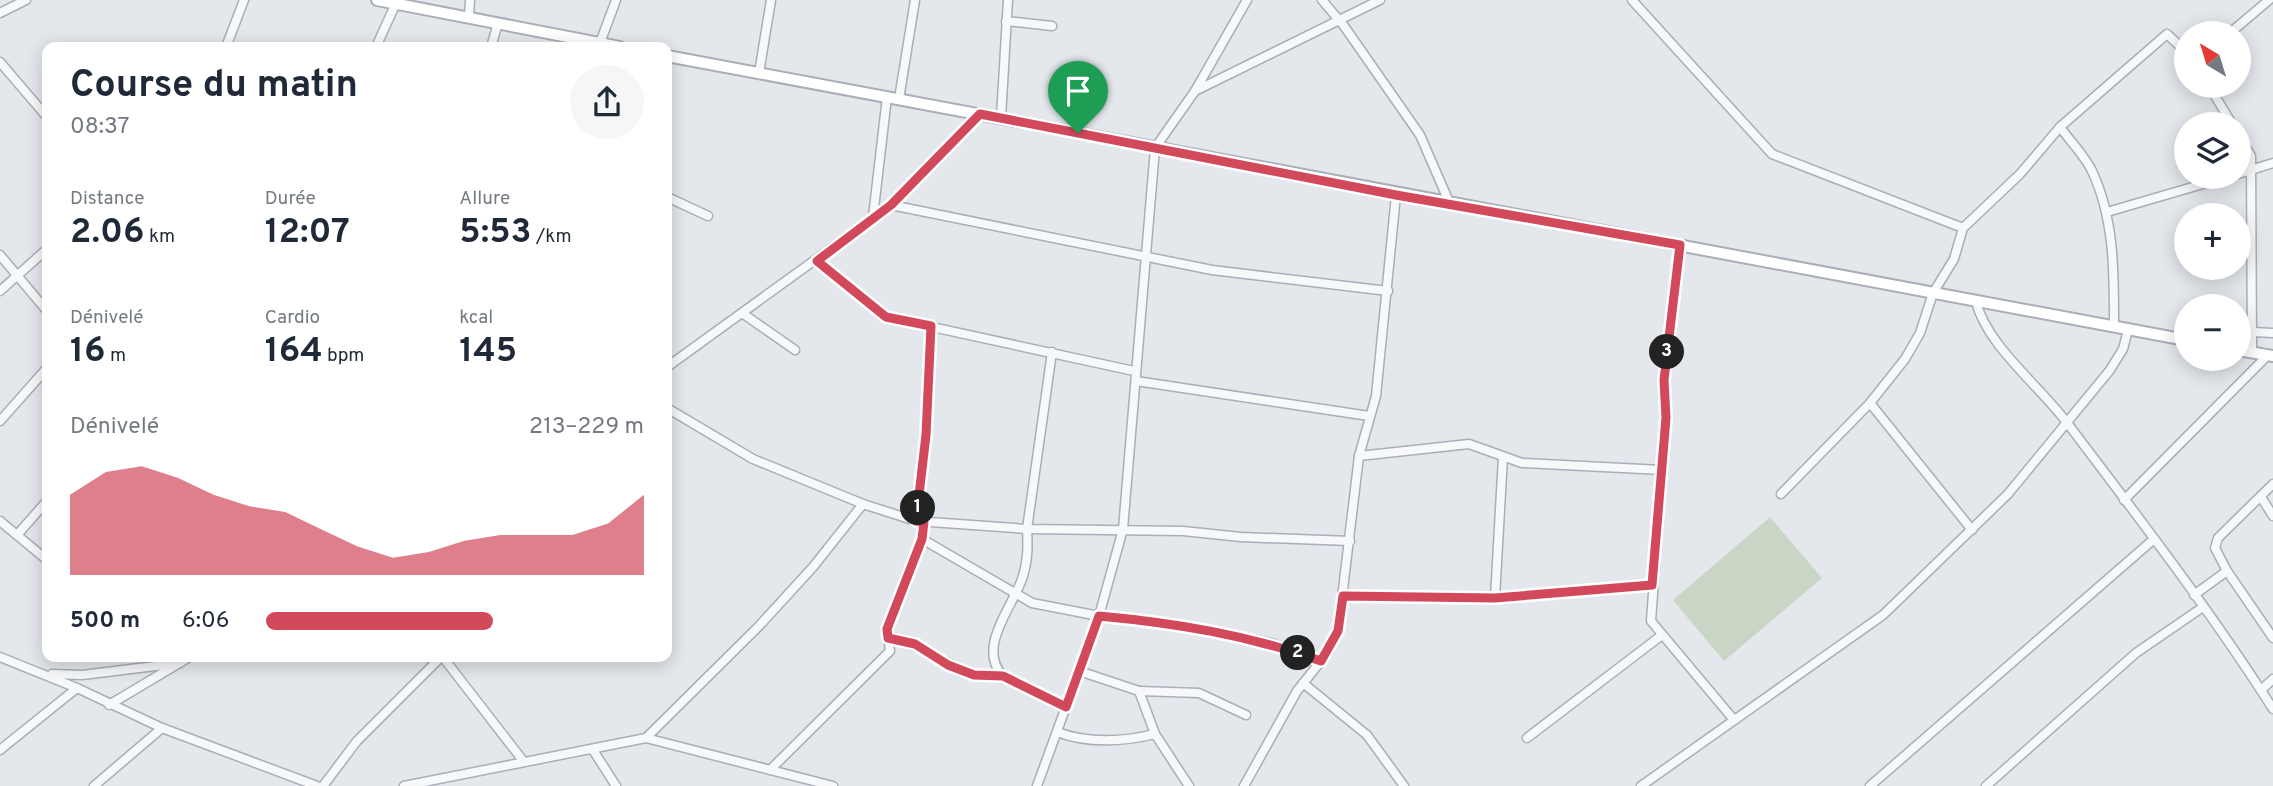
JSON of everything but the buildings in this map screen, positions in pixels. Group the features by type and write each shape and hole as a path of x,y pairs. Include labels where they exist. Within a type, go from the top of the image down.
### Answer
{"main road":[{"path":"377,0 595,42"},
{"path":"672,57 1001,117 1396,195 1680,245 2174,338"},
{"path":"2252,352 2271,356"}],"street":[{"path":"0,13 26,0"},
{"path":"228,42 244,0"},
{"path":"469,17 470,0"},
{"path":"600,42 616,0"},
{"path":"759,73 771,0"},
{"path":"899,99 915,0"},
{"path":"1001,117 1008,0"},
{"path":"1037,786 1099,616 1122,529 1155,148 1195,91 1247,0"},
{"path":"1322,0 1420,135 1450,204"},
{"path":"1195,91 1380,0"},
{"path":"1632,0 1772,154 1963,228"},
{"path":"2244,21 2269,0"},
{"path":"378,42 396,3"},
{"path":"1006,21 1052,26"},
{"path":"492,42 498,23"},
{"path":"1781,494 1870,403 1905,359 1920,333 1933,293 1954,259 1963,228 2020,174 2060,128 2166,34 2174,41"},
{"path":"0,62 42,111"},
{"path":"873,217 887,97"},
{"path":"672,364 891,205 980,114"},
{"path":"2060,128 2092,169 2108,212 2114,280 2114,327"},
{"path":"2251,156 2252,352"},
{"path":"2252,171 2273,163"},
{"path":"2108,212 2186,189"},
{"path":"1244,786 1303,683 1321,661 1338,631 1359,456 1376,396 1396,195"},
{"path":"672,199 708,216"},
{"path":"891,205 1212,270 1388,291"},
{"path":"1680,245 1664,380 1666,418 1651,621 1734,720"},
{"path":"0,290 42,254"},
{"path":"0,255 42,306"},
{"path":"817,261 886,317 1134,371"},
{"path":"1976,302 1985,327 2066,421 2203,607 2273,709"},
{"path":"742,313 795,350"},
{"path":"770,770 890,651 887,629 922,539 920,522 931,326"},
{"path":"1641,786 1883,615 2008,494 2109,370 2123,349 2127,330"},
{"path":"2252,332 2273,333"},
{"path":"1003,676 998,667 994,643 1002,618 1016,594 1028,557 1027,529 1052,352"},
{"path":"2124,500 2271,356"},
{"path":"0,421 42,374"},
{"path":"1136,381 1369,416"},
{"path":"1870,403 1972,530"},
{"path":"672,411 753,459 863,504 920,522 1027,529 1122,529 1350,541"},
{"path":"1359,456 1469,444 1522,463 1662,470"},
{"path":"1495,598 1503,457"},
{"path":"2273,484 2214,544 2227,571 2273,638"},
{"path":"2261,497 2273,516"},
{"path":"646,738 786,596 863,504"},
{"path":"17,535 42,507"},
{"path":"0,521 42,557"},
{"path":"922,539 1032,603 1099,616 1169,623 1271,643 1321,661"},
{"path":"1870,786 2154,540"},
{"path":"2194,595 2227,571"},
{"path":"1343,596 1495,598 1652,585"},
{"path":"1986,786 2136,653 2203,607"},
{"path":"1527,738 1662,635"},
{"path":"888,638 915,644 948,665 974,675 1003,676 1066,707"},
{"path":"0,657 46,674 162,728 317,786"},
{"path":"323,786 357,741 436,662"},
{"path":"447,662 524,762"},
{"path":"46,674 82,676 180,663"},
{"path":"109,705 180,663"},
{"path":"1079,671 1139,691 1199,693 1246,715"},
{"path":"2261,690 2273,679"},
{"path":"1303,683 1367,735 1404,786"},
{"path":"0,750 77,688"},
{"path":"1139,691 1155,734 1189,786"},
{"path":"94,786 162,728"},
{"path":"1057,733 1097,741 1133,740 1155,734"},
{"path":"404,786 646,738 833,786"},
{"path":"593,750 616,786"}],"green space":[{"path":"1770,517 1822,578 1724,661 1673,600"}],"route":[{"path":"980,114 1078,133 1396,195 1680,245 1664,380 1666,418 1652,585 1495,598 1343,596 1338,631 1321,661 1271,643 1169,623 1099,616 1066,707 1003,676 988,678 974,675 948,665 915,644 888,638 887,629 922,539 924,522 916,521 926,435 931,326 886,317 817,261 891,205 980,114"}]}
